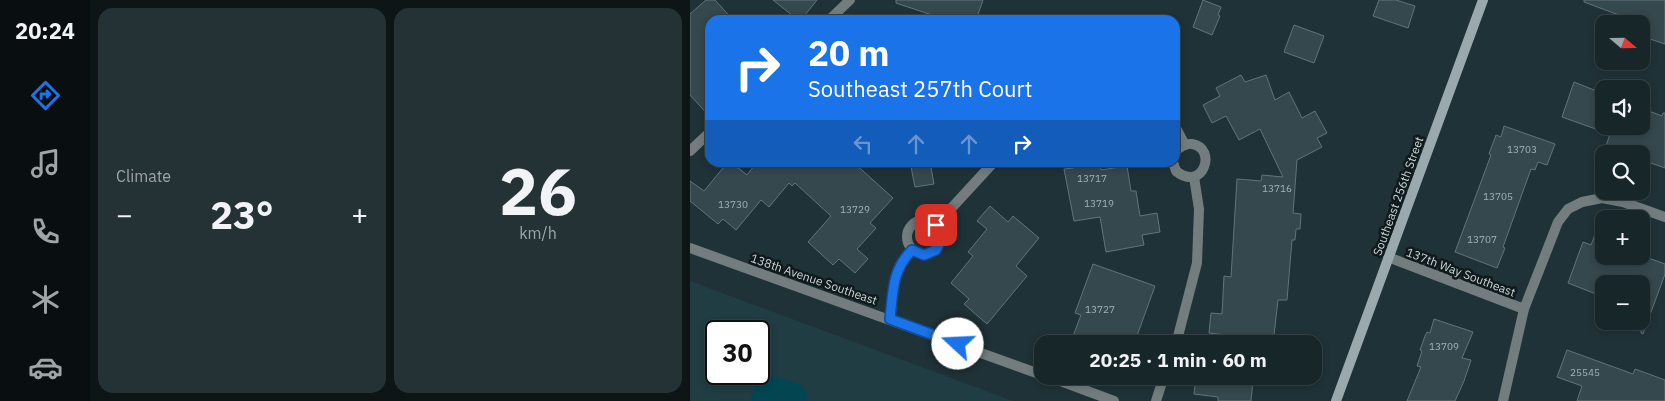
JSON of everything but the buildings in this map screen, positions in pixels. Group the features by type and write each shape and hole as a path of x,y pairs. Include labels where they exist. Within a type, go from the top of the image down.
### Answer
{"main road":[{"name":"Southeast 256th Street","path":"1336,401 1483,0"}],"street":[{"path":"834,15 850,0"},
{"path":"1180,136 1185,145"},
{"path":"690,151 705,137"},
{"path":"1175,167 1181,175 1194,177 1204,169 1205,156 1197,146 1191,144 1180,148"},
{"path":"936,225 989,167"},
{"path":"1178,335 1197,264 1199,209 1194,177"},
{"path":"1503,401 1524,310 1558,222 1568,209 1582,202 1602,198 1623,202 1665,217"},
{"path":"923,220 930,221 936,225 940,230 941,237 936,250 924,255 912,250 906,238 907,231 911,225 923,220"},
{"name":"138th Avenue Southeast","path":"690,248 1034,372"},
{"path":"890,319 894,282 902,260 912,250"},
{"name":"137th Way Southeast","path":"1388,257 1524,310"},
{"path":"1071,385 1114,401"},
{"path":"1156,401 1161,385"}],"shaded area":[{"path":"690,281 1013,401 690,401"},
{"path":"770,375 802,385 808,396 806,401 750,401 755,385 770,385"}],"route":[{"path":"936,225 940,230 941,237 940,244 936,250 924,255 912,250 902,260 894,282 890,319 958,344"}]}
